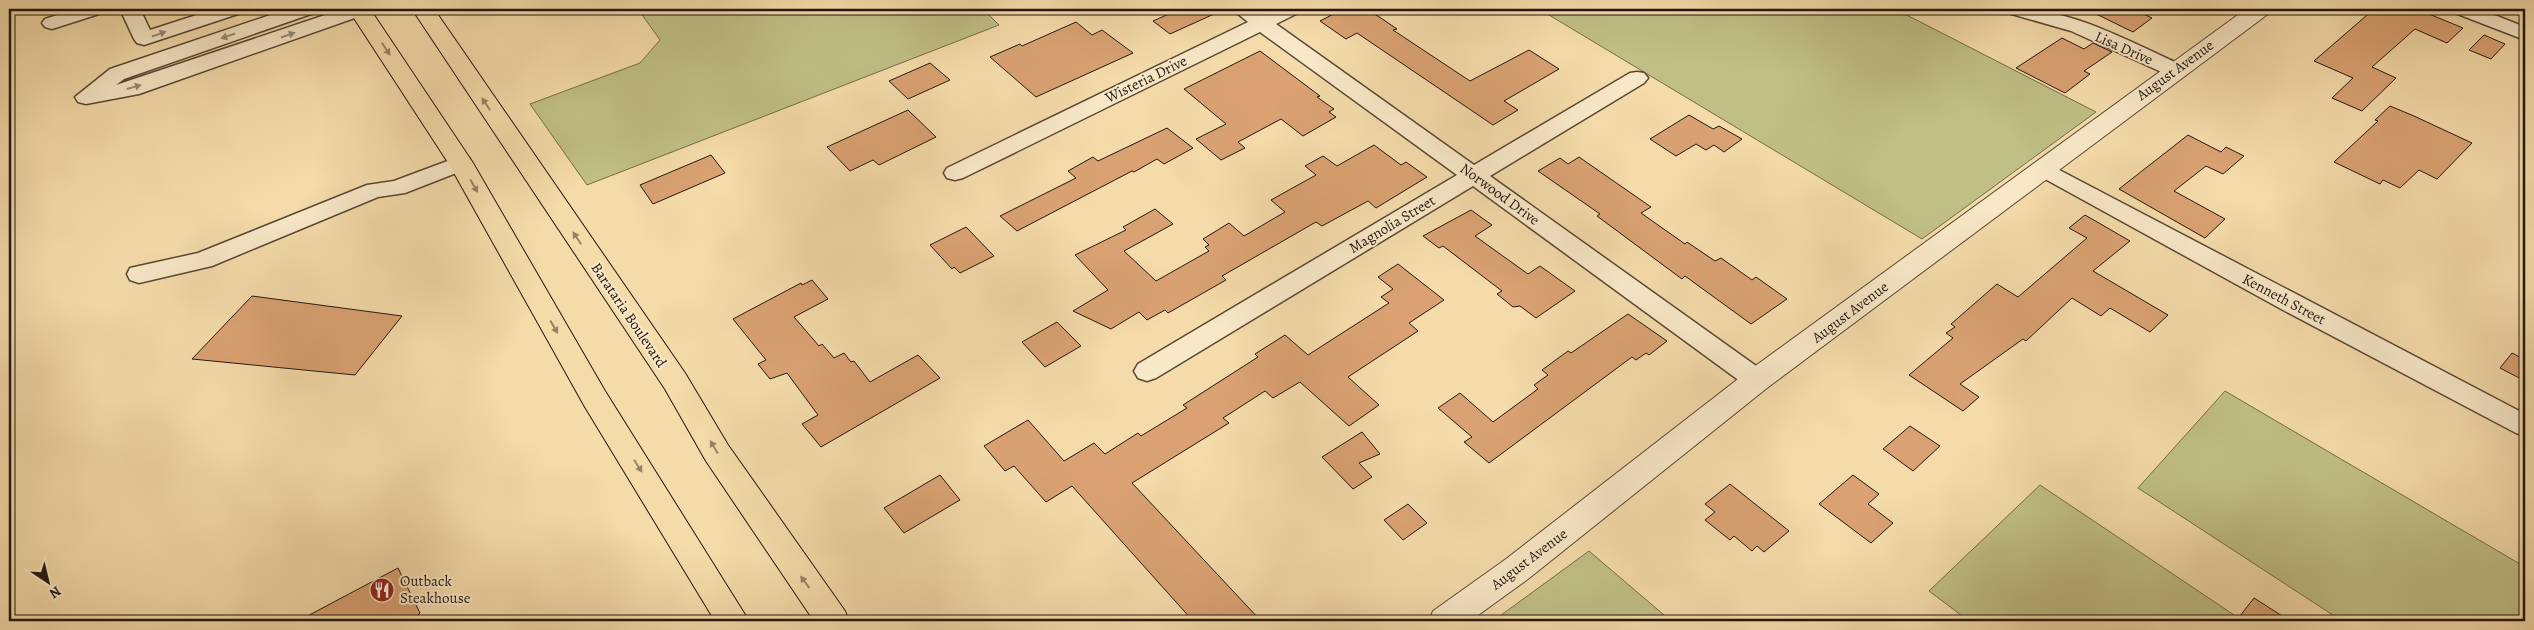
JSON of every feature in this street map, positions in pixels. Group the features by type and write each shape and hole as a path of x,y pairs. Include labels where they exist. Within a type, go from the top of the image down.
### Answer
{"main road":[{"path":"359,9 461,163 595,399 733,621"},
{"name":"Barataria Boulevard","path":"423,9 675,382 717,453 834,621"}],"street":[{"path":"52,22 96,9"},
{"path":"130,9 144,39 234,9"},
{"path":"307,9 117,74 86,97 131,89 359,9"},
{"name":"Norwood Drive","path":"1242,9 1475,175 1757,380"},
{"name":"Wisteria Drive","path":"955,173 1291,9"},
{"name":"Lisa Drive","path":"2015,9 2078,27 2175,70"},
{"path":"2462,9 2525,34"},
{"name":"August Avenue","path":"1445,621 1517,568 1757,380 1909,266 2044,169 2252,10"},
{"name":"Magnolia Street","path":"1148,371 1637,78"},
{"path":"139,274 203,260 375,190 397,188 461,163"},
{"name":"Kenneth Street","path":"2044,169 2292,304 2525,426"}],"shaded area":[{"path":"638,9 983,9 999,25 587,185 530,104 640,63 660,40"},
{"path":"1539,9 1895,9 2096,112 1922,239"},
{"path":"2225,391 2525,567 2525,621 2342,621 2138,488"},
{"path":"2040,485 2243,621 1969,621 1929,591"},
{"path":"1589,551 1671,621 1493,621"}],"building":[{"path":"1180,9 1225,9 1170,34 1153,21"},
{"path":"1343,9 1364,9 1378,16 1397,29 1393,30 1470,81 1529,50 1559,69 1504,101 1518,110 1493,125 1357,33 1346,39 1320,21"},
{"path":"2086,9 2133,9 2152,18 2133,32"},
{"path":"2374,9 2417,9 2463,28 2447,43 2415,29 2372,67 2396,78 2362,111 2332,98 2353,78 2314,61"},
{"path":"1076,22 1092,35 1102,30 1133,53 1036,97 990,57 1020,44 1022,46"},
{"path":"2484,35 2505,44 2491,59 2469,50"},
{"path":"2062,38 2084,49 2093,43 2112,52 2084,71 2090,74 2065,93 2016,68"},
{"path":"1260,51 1320,96 1317,97 1334,109 1329,112 1336,117 1303,136 1281,119 1238,142 1245,148 1221,160 1196,139 1226,124 1184,89"},
{"path":"930,63 950,80 908,99 889,81"},
{"path":"2390,106 2472,143 2437,179 2419,170 2400,188 2383,180 2380,184 2334,162 2378,121 2375,120"},
{"path":"908,110 936,137 879,165 873,160 850,171 827,147"},
{"path":"1689,115 1713,129 1719,126 1742,139 1724,152 1714,145 1706,150 1696,144 1676,156 1650,139"},
{"path":"1167,128 1193,148 1164,164 1157,159 1017,231 1000,216 1076,178 1068,171 1093,157 1098,161"},
{"path":"2188,135 2221,152 2226,147 2244,156 2223,174 2206,166 2174,191 2225,219 2205,238 2119,189"},
{"path":"1374,145 1401,165 1406,162 1427,177 1376,208 1368,201 1322,226 1316,222 1222,276 1226,280 1168,313 1165,310 1147,320 1139,312 1111,329 1073,311 1108,290 1075,255 1126,230 1123,227 1155,209 1173,224 1124,251 1156,281 1209,251 1205,247 1209,245 1203,239 1229,223 1244,236 1285,212 1271,200 1316,175 1305,166 1323,156 1337,166"},
{"path":"711,155 725,173 653,204 640,185"},
{"path":"1579,157 1651,207 1641,213 1685,244 1687,242 1715,261 1721,258 1752,280 1756,277 1787,299 1751,324 1685,276 1682,279 1597,216 1600,214 1538,171 1560,158 1568,164"},
{"path":"1471,210 1492,225 1475,236 1528,274 1540,266 1575,291 1536,318 1520,306 1513,307 1497,294 1502,291 1443,246 1439,248 1423,236"},
{"path":"2085,215 2130,241 2093,271 2168,315 2150,332 2110,308 2101,316 2072,298 2026,341 2023,339 1960,384 1979,397 1963,411 1909,375 1953,338 1946,333 1955,327 1951,324 1997,284 2018,297 2087,238 2069,228"},
{"path":"966,227 994,256 960,273 954,267 952,269 930,245"},
{"path":"1398,264 1444,300 1409,323 1418,331 1348,377 1379,405 1349,426 1300,382 1273,398 1265,391 1223,418 1229,423 1132,483 1261,621 1193,621 1072,486 1046,502 1014,466 1005,471 984,446 1028,420 1064,461 1094,443 1105,454 1138,433 1141,436 1187,408 1183,405 1258,357 1255,354 1285,335 1308,355 1389,303 1381,297 1393,289 1378,277"},
{"path":"812,280 828,299 794,317 819,346 822,344 834,358 844,353 851,362 854,361 870,382 918,355 940,378 821,447 802,424 818,415 787,373 770,379 758,364 766,360 733,319 801,283 802,285"},
{"path":"252,296 402,316 355,375 192,359"},
{"path":"1628,314 1667,341 1649,355 1646,353 1636,360 1632,357 1489,463 1464,442 1472,437 1438,408 1460,393 1493,422 1538,389 1534,385 1548,375 1542,370 1568,351 1571,353"},
{"path":"1057,322 1081,346 1045,367 1022,342"},
{"path":"2512,353 2525,360 2525,381 2500,368"},
{"path":"1910,426 1940,446 1913,471 1883,449"},
{"path":"1362,432 1380,454 1359,463 1372,477 1353,489 1322,457"},
{"path":"940,475 960,500 904,533 884,508"},
{"path":"1853,475 1879,494 1868,504 1893,523 1871,543 1819,504"},
{"path":"1730,484 1789,531 1764,552 1757,546 1752,551 1734,536 1730,540 1705,520 1715,512 1705,504"},
{"path":"1408,504 1427,523 1403,540 1384,520"},
{"name":"Outback Steakhouse","path":"398,568 420,613 412,621 298,621"},
{"path":"2254,598 2290,621 2236,621"}],"place":[{"name":"Outback Steakhouse","path":"382,590"}]}
